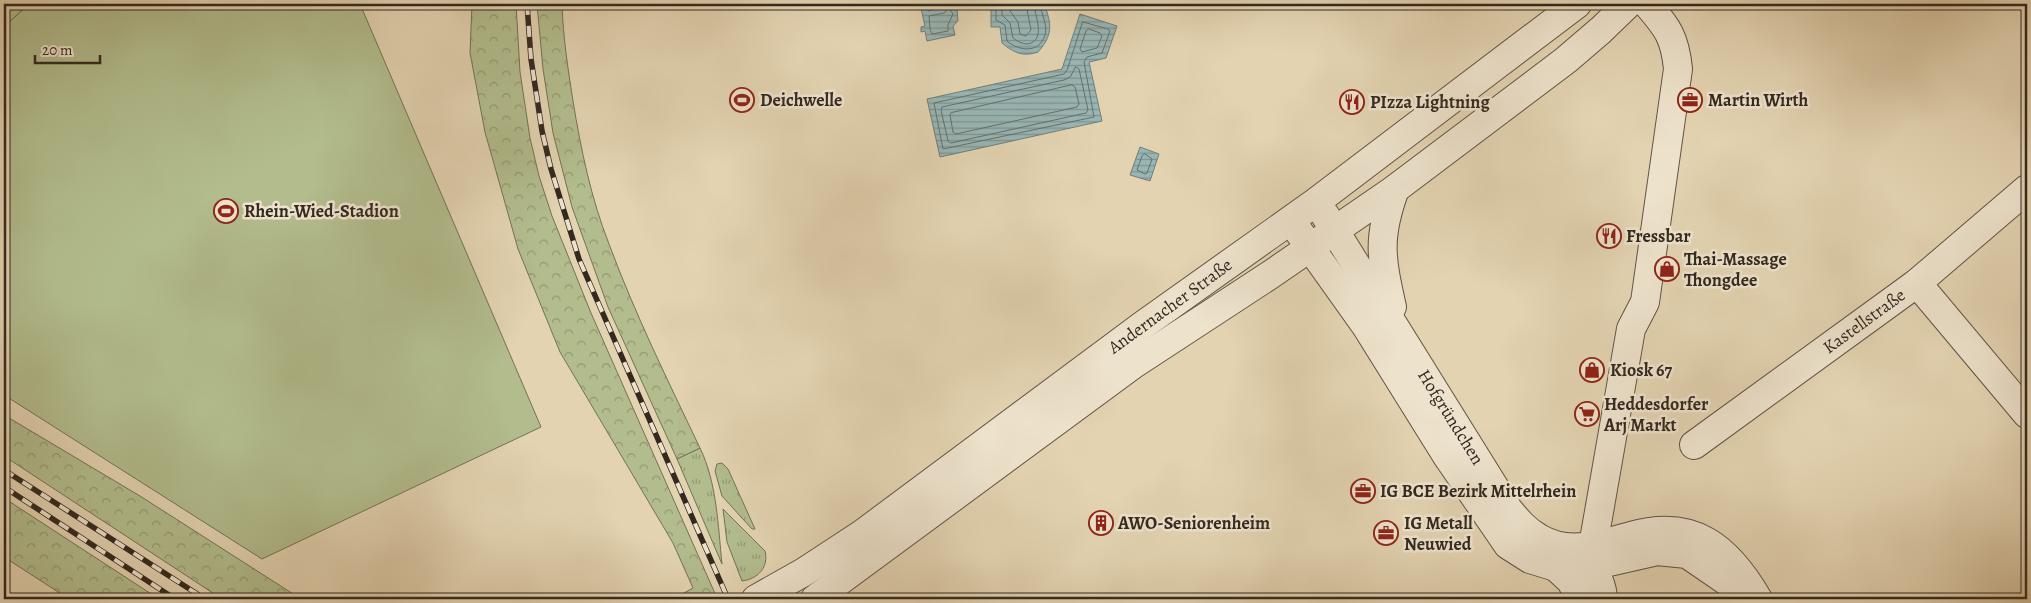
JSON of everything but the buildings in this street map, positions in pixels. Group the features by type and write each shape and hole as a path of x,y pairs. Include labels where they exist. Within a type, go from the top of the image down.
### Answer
{"street":[{"name":"Andernacher Straße","path":"756,599 804,572 862,534 1142,325 1316,202 1577,4"},
{"name":"Andernacher Straße","path":"815,599 1134,364 1394,189 1566,60 1628,4"},
{"path":"1623,559 1595,599 1571,581 1631,329 1645,302 1678,68 1674,41 1647,4"},
{"path":"1394,189 1384,222 1381,246 1396,328"},
{"name":"Kastellstraße","path":"1694,445 1917,283 2027,189"},
{"name":"Hofgründchen","path":"1316,202 1335,229 1508,509 1524,528 1539,539 1578,557 1655,531 1672,530 1692,534 1722,552 1743,574 1758,599"},
{"name":"Hofgründchen","path":"1291,220 1366,326 1447,456 1508,545 1530,559 1578,557 1623,559 1657,551 1687,554 1752,599"},
{"path":"1917,283 2027,414"}],"green space":[{"path":"4,4 29,4 4,27"},
{"name":"Rhein-Wied-Stadion","path":"29,4 360,4 541,427 262,559 4,395 4,27"},
{"path":"472,4 516,4 520,72 530,138 539,176 552,216 591,313 717,598 715,599 673,599 693,588 673,543 560,352 518,249 485,132 470,53"},
{"path":"537,4 562,4 563,29 576,119 587,174 597,209 630,296 700,448 677,459 608,307 572,207 553,133 543,69"},
{"path":"4,415 140,496 301,599 222,599 4,456"},
{"path":"700,448 706,461 713,490 722,564 677,459"},
{"path":"722,463 728,469 755,529 752,529 722,496 715,471 717,464"},
{"path":"4,498 159,599 69,599 4,557"},
{"path":"723,509 765,551 764,567 757,575 748,580 742,581 727,542"}],"water":[{"path":"942,4 953,4 957,9 958,21 953,26 955,35 927,41 925,31 921,32 921,27 925,26 921,8 927,6 928,11 943,8"},
{"path":"991,4 1044,4 1049,18 1050,29 1049,35 1038,52 1019,53 1002,43 1000,27 991,27"},
{"path":"1080,14 1117,26 1106,58 1089,62 1102,121 940,157 927,99 1062,69"},
{"path":"1140,147 1159,154 1150,181 1130,175"}],"railway":[{"path":"527,4 531,59 542,131 551,169 579,259 728,599"},
{"path":"4,470 205,599"},
{"path":"4,487 175,599"}],"place":[{"name":"Deichwelle","path":"742,100"},
{"name":"Martin Wirth","path":"1690,100"},
{"name":"PIzza Lightning","path":"1352,102"},
{"name":"Rhein-Wied-Stadion","path":"226,211"},
{"name":"Fressbar","path":"1609,236"},
{"name":"Thai-Massage Thongdee","path":"1667,269"},
{"name":"Kiosk 67","path":"1592,370"},
{"name":"Heddesdorfer Arj Markt","path":"1587,414"},
{"name":"IG BCE Bezirk Mittelrhein","path":"1363,491"},
{"name":"AWO-Seniorenheim","path":"1101,523"},
{"name":"IG Metall Neuwied","path":"1386,533"}]}
